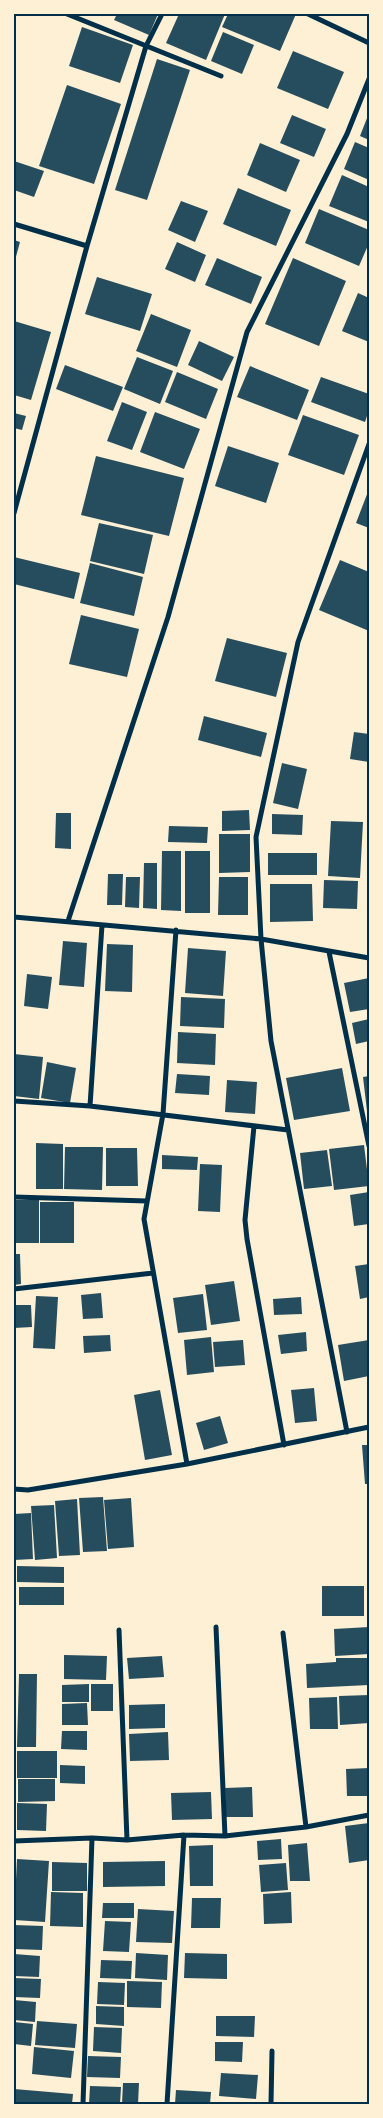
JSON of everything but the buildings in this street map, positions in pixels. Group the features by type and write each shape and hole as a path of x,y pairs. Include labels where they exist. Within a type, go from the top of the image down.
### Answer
{"street":[{"path":"67,14 221,76"},
{"path":"14,513 86,246 146,46 162,14"},
{"path":"308,14 369,43"},
{"path":"68,921 168,616 247,332 348,134 369,79"},
{"path":"14,224 86,246"},
{"path":"347,1432 271,1042 261,939 256,837 298,642 369,444"},
{"path":"14,917 261,939 369,958"},
{"path":"90,1106 102,925"},
{"path":"176,930 163,1114 144,1219 188,1464"},
{"path":"329,952 369,1146"},
{"path":"14,1101 90,1106 288,1130"},
{"path":"254,1126 245,1220 246,1239 284,1445"},
{"path":"14,1197 147,1201"},
{"path":"14,1288 153,1273"},
{"path":"14,1489 28,1490 188,1464 369,1427"},
{"path":"216,1627 224,1836"},
{"path":"119,1630 127,1840"},
{"path":"283,1633 306,1827"},
{"path":"14,1842 92,1838 127,1840 184,1835 224,1836 306,1827 369,1815"},
{"path":"167,2104 184,1835"},
{"path":"83,2104 92,1838"},
{"path":"271,2104 272,2051"}]}
